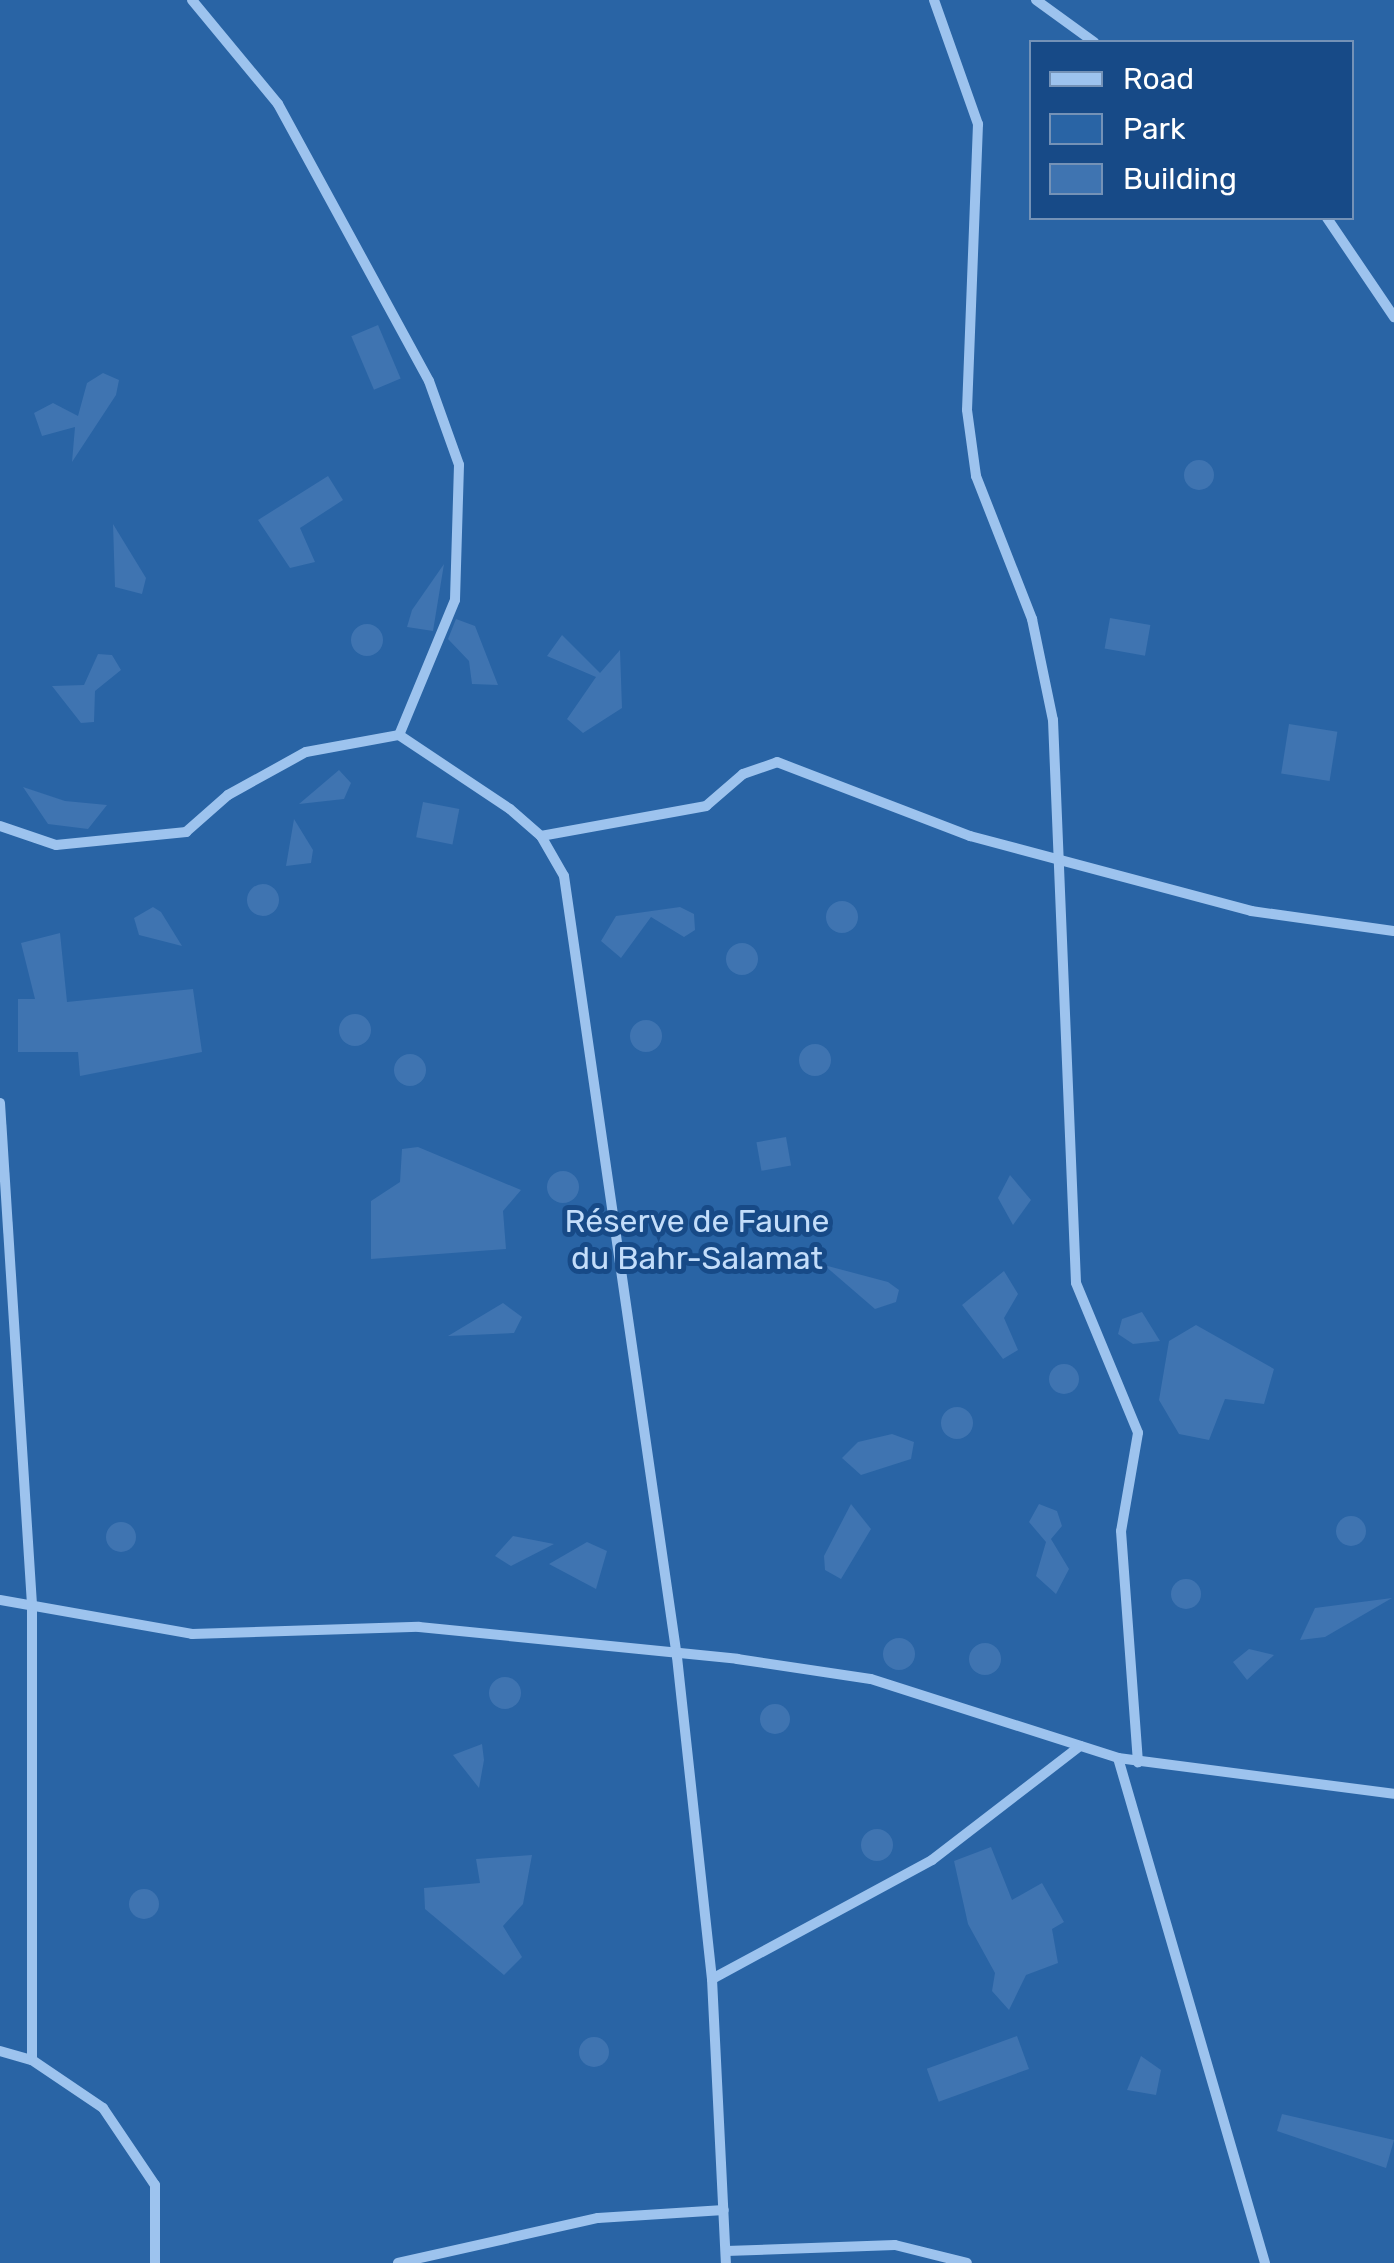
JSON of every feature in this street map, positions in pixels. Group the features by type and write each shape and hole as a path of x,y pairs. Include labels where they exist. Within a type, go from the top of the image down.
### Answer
{"street":[{"path":"192,0 278,104 429,381 458,465 455,600 399,735"},
{"path":"934,0 978,124 967,410 976,476 1032,620 1053,720 1065,859 1076,1284 1138,1433 1122,1532 1138,1762"},
{"path":"1036,0 1091,40"},
{"path":"1328,220 1394,316"},
{"path":"0,826 56,844 186,832 228,795 306,752 399,735 541,836 564,876 677,1657 712,1980 726,2257 895,2245 967,2263"},
{"path":"541,836 706,806 743,774 777,762 893,811 1251,912 1394,931"},
{"path":"0,1103 32,1604 32,2060"},
{"path":"0,1600 192,1634 419,1627 872,1679 1118,1758 1394,1794"},
{"path":"712,1980 932,1860 1080,1746"},
{"path":"1118,1758 1265,2263"},
{"path":"0,2051 32,2060 103,2108 155,2184 155,2263"},
{"path":"398,2263 598,2218 724,2210"}],"green space":[{"name":"Réserve de Faune du Bahr-Salamat","path":"0,0 1394,0 1394,2263 0,2263"}],"building":[{"path":"378,325 401,378 374,390 351,336"},
{"path":"103,373 119,380 116,395 72,462 75,427 42,436 34,413 53,403 78,416 87,383"},
{"path":"1199,460 1210,464 1214,475 1210,486 1199,490 1188,486 1184,475 1188,464"},
{"path":"328,476 343,500 300,528 315,562 290,568 258,520"},
{"path":"113,524 146,578 142,594 115,587"},
{"path":"444,564 433,631 407,627 412,610"},
{"path":"1110,618 1150,625 1145,656 1105,649"},
{"path":"456,619 475,626 498,685 472,684 469,661 448,639"},
{"path":"367,624 378,629 383,640 378,651 367,656 356,651 351,640 356,629"},
{"path":"562,635 600,673 620,650 622,708 583,733 567,719 596,677 547,656"},
{"path":"98,654 112,655 121,670 95,691 94,722 81,723 52,686 84,685"},
{"path":"1289,724 1337,732 1330,781 1281,773"},
{"path":"339,770 351,783 344,799 299,804"},
{"path":"23,787 65,801 107,805 88,829 48,824"},
{"path":"423,802 459,809 452,844 416,837"},
{"path":"294,819 313,850 311,863 286,866"},
{"path":"263,884 274,889 279,900 274,911 263,916 252,911 247,900 252,889"},
{"path":"842,901 853,906 858,917 853,928 842,933 831,928 826,917 831,906"},
{"path":"153,907 161,912 182,946 139,935 134,918"},
{"path":"680,907 694,914 695,930 684,937 651,917 621,958 601,941 616,916"},
{"path":"60,933 67,1002 193,989 202,1052 80,1076 78,1052 18,1052 18,999 35,999 21,943"},
{"path":"742,943 753,948 758,959 753,970 742,975 731,970 726,959 731,948"},
{"path":"355,1014 366,1019 371,1030 366,1041 355,1046 344,1041 339,1030 344,1019"},
{"path":"646,1020 657,1025 662,1036 657,1047 646,1052 635,1047 630,1036 635,1025"},
{"path":"815,1044 826,1049 831,1060 826,1071 815,1076 804,1071 799,1060 804,1049"},
{"path":"410,1054 421,1059 426,1070 421,1081 410,1086 399,1081 394,1070 399,1059"},
{"path":"786,1137 791,1166 761,1171 756,1142"},
{"path":"418,1147 521,1190 503,1211 506,1249 371,1259 371,1201 400,1182 402,1149"},
{"path":"563,1171 574,1176 579,1187 574,1198 563,1203 552,1198 547,1187 552,1176"},
{"path":"1010,1175 1031,1200 1013,1225 998,1198"},
{"path":"824,1265 888,1282 899,1290 896,1302 875,1309"},
{"path":"1004,1271 1018,1294 1004,1318 1018,1350 1003,1359 962,1305"},
{"path":"503,1303 522,1317 514,1333 448,1336"},
{"path":"1142,1312 1160,1341 1133,1344 1118,1334 1122,1319"},
{"path":"1196,1325 1274,1369 1264,1404 1225,1399 1209,1440 1179,1434 1159,1400 1169,1341"},
{"path":"1064,1364 1075,1368 1079,1379 1075,1390 1064,1394 1053,1390 1049,1379 1053,1368"},
{"path":"957,1407 968,1412 973,1423 968,1434 957,1439 946,1434 941,1423 946,1412"},
{"path":"892,1434 914,1442 911,1459 861,1475 842,1458 858,1442"},
{"path":"851,1504 871,1529 841,1579 825,1570 824,1556"},
{"path":"1039,1504 1057,1511 1062,1526 1051,1539 1069,1569 1056,1594 1036,1576 1046,1542 1029,1522"},
{"path":"1351,1516 1362,1520 1366,1531 1362,1542 1351,1546 1340,1542 1336,1531 1340,1520"},
{"path":"121,1522 132,1526 136,1537 132,1548 121,1552 110,1548 106,1537 110,1526"},
{"path":"513,1536 554,1544 511,1566 495,1556"},
{"path":"587,1542 607,1551 596,1589 549,1564"},
{"path":"1186,1579 1197,1583 1201,1594 1197,1605 1186,1609 1175,1605 1171,1594 1175,1583"},
{"path":"1392,1598 1325,1637 1300,1640 1315,1608"},
{"path":"899,1638 910,1643 915,1654 910,1665 899,1670 888,1665 883,1654 888,1643"},
{"path":"985,1643 996,1648 1001,1659 996,1670 985,1675 974,1670 969,1659 974,1648"},
{"path":"1249,1649 1274,1655 1247,1680 1233,1662"},
{"path":"505,1677 516,1682 521,1693 516,1704 505,1709 494,1704 489,1693 494,1682"},
{"path":"775,1704 786,1708 790,1719 786,1730 775,1734 764,1730 760,1719 764,1708"},
{"path":"482,1744 484,1760 479,1788 453,1755"},
{"path":"877,1829 888,1834 893,1845 888,1856 877,1861 866,1856 861,1845 866,1834"},
{"path":"991,1847 1012,1900 1042,1883 1064,1922 1052,1929 1058,1963 1026,1975 1009,2010 992,1991 995,1973 968,1924 954,1861"},
{"path":"532,1855 523,1904 503,1926 522,1957 504,1975 425,1909 424,1888 480,1883 476,1859"},
{"path":"144,1889 155,1893 159,1904 155,1915 144,1919 133,1915 129,1904 133,1893"},
{"path":"1017,2036 1029,2069 939,2102 927,2069"},
{"path":"594,2037 605,2041 609,2052 605,2063 594,2067 583,2063 579,2052 583,2041"},
{"path":"1141,2056 1161,2070 1156,2095 1127,2090"},
{"path":"1282,2114 1394,2140 1386,2168 1277,2131"}]}
